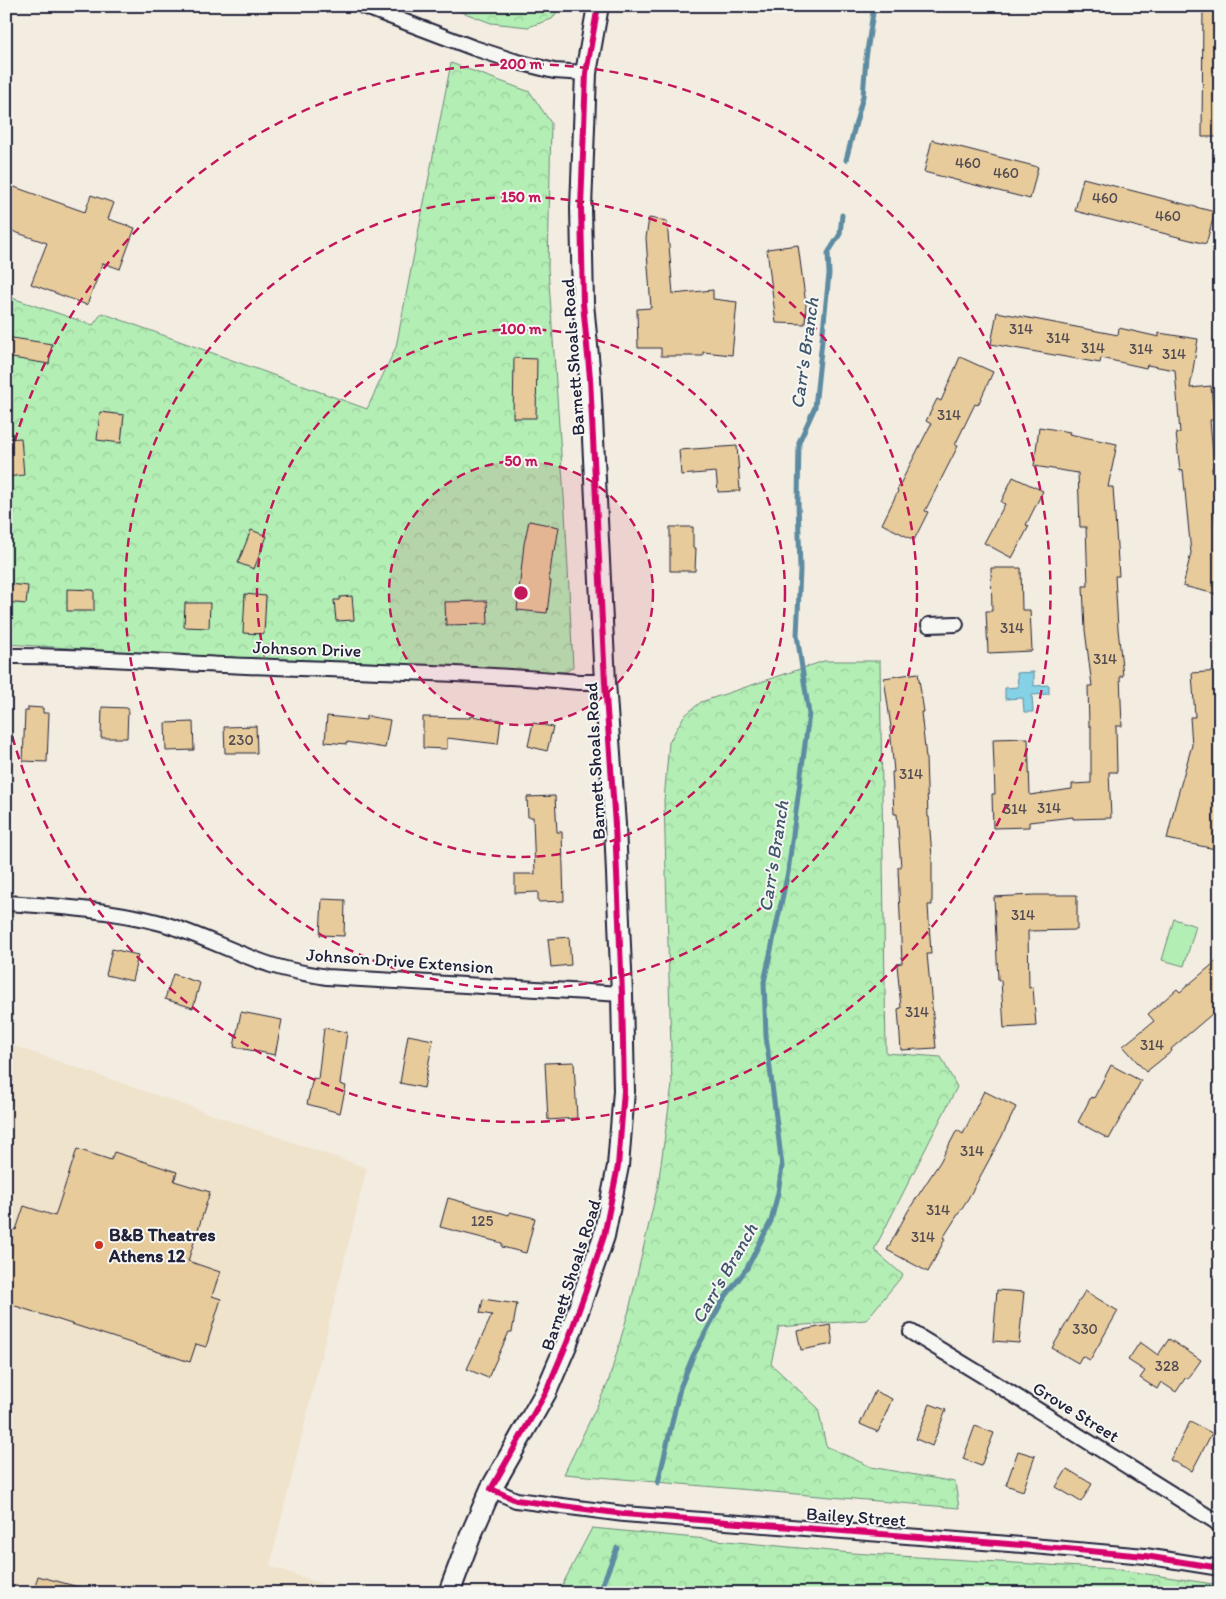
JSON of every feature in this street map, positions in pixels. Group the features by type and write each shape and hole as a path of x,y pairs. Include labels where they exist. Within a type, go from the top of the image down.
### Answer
{"main road":[{"name":"Barnett Shoals Road","path":"449,1593 470,1537 492,1489 546,1392 567,1343 604,1236 618,1166 624,1091 622,994 590,378 583,303 581,208 586,73 598,6"}],"street":[{"path":"363,6 514,61 554,71 586,73"},
{"path":"929,625 956,624"},
{"name":"Johnson Drive","path":"6,656 114,658 220,665 605,682"},
{"name":"Johnson Drive Extension","path":"6,903 58,906 141,918 164,924 293,972 327,977 622,994"},
{"name":"Grove Street","path":"911,1332 1002,1387 1215,1521 1220,1526"},
{"name":"Bailey Street","path":"492,1489 516,1500 624,1514 1029,1545 1145,1556 1220,1568"}],"shaded area":[{"path":"6,1043 367,1168 270,1566 349,1593 6,1593"}],"green space":[{"path":"446,6 561,6 552,19 528,27 491,23"},
{"path":"451,63 530,92 551,123 548,268 565,511 573,667 566,672 558,672 364,662 208,657 6,644 6,296 93,325 102,313 367,409 396,347"},
{"path":"824,661 880,661 886,1053 941,1057 957,1087 874,1250 903,1275 866,1320 779,1327 771,1364 818,1408 826,1446 871,1467 955,1482 959,1508 564,1474 608,1383 629,1310 658,1185 672,1085 664,801 669,742 684,716 701,702"},
{"path":"1174,919 1196,926 1184,966 1162,960"},
{"path":"592,1528 851,1553 1114,1569 1220,1585 1220,1593 558,1593"}],"water":[{"path":"1034,672 1034,686 1049,685 1049,694 1032,695 1033,712 1024,712 1023,698 1005,699 1005,688 1018,687 1017,673"}],"building":[{"path":"1203,6 1220,6 1220,137 1202,137"},
{"path":"932,140 1038,167 1030,199 924,172"},
{"path":"1083,178 1215,212 1206,244 1075,211"},
{"path":"6,184 85,212 91,195 114,203 108,219 135,228 120,269 103,263 87,305 31,284 47,243 6,229"},
{"path":"649,218 667,221 673,294 713,290 713,299 737,302 732,355 703,352 703,356 661,356 661,348 638,348 637,309 651,308 646,238"},
{"path":"798,245 806,305 805,324 776,323 767,249"},
{"path":"997,312 1118,335 1119,328 1159,337 1159,333 1198,339 1190,388 1211,386 1214,420 1210,420 1214,467 1212,468 1220,560 1220,595 1183,586 1191,553 1183,470 1180,471 1176,433 1180,433 1175,370 1147,365 1146,368 1101,358 1100,363 991,344"},
{"path":"6,337 52,344 49,364 6,357"},
{"path":"960,357 993,372 978,405 975,404 955,445 958,446 925,511 928,512 914,540 882,524 931,424 926,421 937,399 941,401"},
{"path":"514,358 537,359 536,418 513,418"},
{"path":"100,412 124,415 121,443 97,440"},
{"path":"1039,427 1070,432 1069,434 1117,444 1108,487 1113,487 1119,576 1115,576 1123,676 1120,676 1122,726 1116,726 1117,772 1109,772 1111,818 1073,819 1073,817 1029,822 1029,827 993,828 992,794 995,794 993,739 1028,738 1030,795 1072,789 1072,784 1091,783 1091,726 1089,726 1088,686 1092,686 1085,630 1083,586 1088,586 1086,527 1080,527 1078,473 1034,466"},
{"path":"21,438 24,475 6,477 6,439"},
{"path":"737,446 740,491 718,492 716,472 681,475 679,450"},
{"path":"1013,477 1043,491 1026,525 1029,526 1012,558 984,543 1005,504 1001,502"},
{"path":"529,521 559,527 555,551 553,550 547,613 517,610 524,544"},
{"path":"670,527 693,527 693,548 696,548 695,571 670,571"},
{"path":"251,530 267,536 254,569 238,563"},
{"path":"991,568 1021,568 1022,610 1030,610 1032,651 988,653 986,611 992,611"},
{"path":"9,584 28,586 26,604 6,602"},
{"path":"67,589 94,590 94,611 67,611"},
{"path":"245,594 266,596 264,634 243,633"},
{"path":"352,596 354,620 336,621 334,600 339,600 340,597"},
{"path":"487,601 488,624 446,625 445,602"},
{"path":"185,603 210,603 209,628 184,627"},
{"path":"1220,671 1220,850 1167,839 1192,745 1190,717 1195,717 1192,673"},
{"path":"918,673 924,712 921,712 926,758 928,817 932,857 932,905 928,905 931,954 927,954 936,1048 901,1050 898,1009 901,1008 897,964 902,963 898,867 901,867 897,814 894,814 891,727 884,678"},
{"path":"28,707 43,708 43,713 49,713 47,762 23,761 25,711 28,711"},
{"path":"102,707 128,708 127,738 101,738"},
{"path":"327,716 366,720 366,716 390,720 385,748 347,742 347,744 325,742"},
{"path":"470,716 501,720 498,744 447,738 447,749 423,748 423,717 470,718"},
{"path":"193,722 194,750 166,751 165,723"},
{"path":"533,723 553,727 547,751 528,746"},
{"path":"256,726 257,753 225,753 224,727"},
{"path":"555,796 557,832 562,832 564,901 538,902 538,892 515,893 515,874 535,874 533,817 528,817 527,797"},
{"path":"1077,895 1077,930 1028,931 1029,988 1033,987 1036,1026 1004,1028 1001,980 998,980 994,897"},
{"path":"322,899 345,900 344,936 320,935"},
{"path":"569,937 571,965 551,967 548,939"},
{"path":"112,949 138,955 132,981 106,975"},
{"path":"1220,958 1220,1023 1212,1014 1146,1072 1123,1046 1154,1021 1148,1014 1177,989 1180,992"},
{"path":"173,974 200,983 193,1008 165,999"},
{"path":"241,1012 282,1020 275,1055 234,1047"},
{"path":"324,1028 347,1032 340,1084 346,1086 340,1113 307,1104 313,1078 318,1079"},
{"path":"408,1035 433,1040 424,1088 400,1083"},
{"path":"574,1062 577,1118 548,1120 545,1063"},
{"path":"1111,1065 1141,1081 1109,1139 1078,1122 1091,1097 1094,1098"},
{"path":"984,1091 1016,1107 969,1197 943,1238 945,1239 928,1272 887,1250 908,1211 940,1162 957,1130 963,1134"},
{"name":"B&B Theatres Athens 12","path":"77,1149 111,1160 114,1152 177,1172 174,1181 210,1192 188,1261 220,1272 212,1296 221,1299 206,1347 196,1344 190,1362 6,1303 6,1227 16,1230 24,1206 55,1216"},
{"path":"448,1198 509,1215 510,1212 535,1218 526,1253 502,1247 502,1243 440,1227"},
{"path":"997,1290 1024,1292 1019,1343 993,1341"},
{"path":"1085,1291 1118,1311 1090,1360 1082,1356 1078,1363 1052,1348"},
{"path":"483,1299 517,1304 512,1332 509,1332 488,1378 467,1369 492,1315 480,1313"},
{"path":"830,1325 833,1344 801,1350 797,1331"},
{"path":"1169,1339 1201,1360 1176,1392 1161,1382 1157,1389 1140,1378 1145,1371 1128,1360 1140,1342 1158,1355"},
{"path":"875,1391 892,1399 878,1432 860,1424"},
{"path":"930,1404 946,1410 932,1446 916,1439"},
{"path":"1190,1422 1212,1433 1192,1471 1170,1460"},
{"path":"975,1426 994,1433 981,1466 963,1459"},
{"path":"1018,1451 1035,1456 1023,1491 1006,1485"},
{"path":"1067,1469 1092,1484 1081,1502 1056,1487"},
{"path":"38,1576 82,1588 82,1593 33,1593"}],"waterway":[{"name":"Carr's Branch","path":"846,160 863,96 866,58 874,6"},
{"name":"Carr's Branch","path":"658,1483 680,1388 693,1356 723,1300 747,1268 771,1221 782,1166 766,1036 764,982 788,872 809,714 797,635 800,570 799,442 815,407 829,274 828,253 840,234 842,215"},
{"name":"Carr's Branch","path":"599,1593 617,1548"}],"cycle path":[{"path":"598,6 586,73 581,208 583,303 590,378 605,682 615,825 624,1091 618,1166 604,1236 586,1290 567,1343 546,1392 491,1489 516,1500 624,1514 1145,1556 1220,1568"}],"place":[{"name":"B&B Theatres Athens 12","path":"99,1245"}]}
